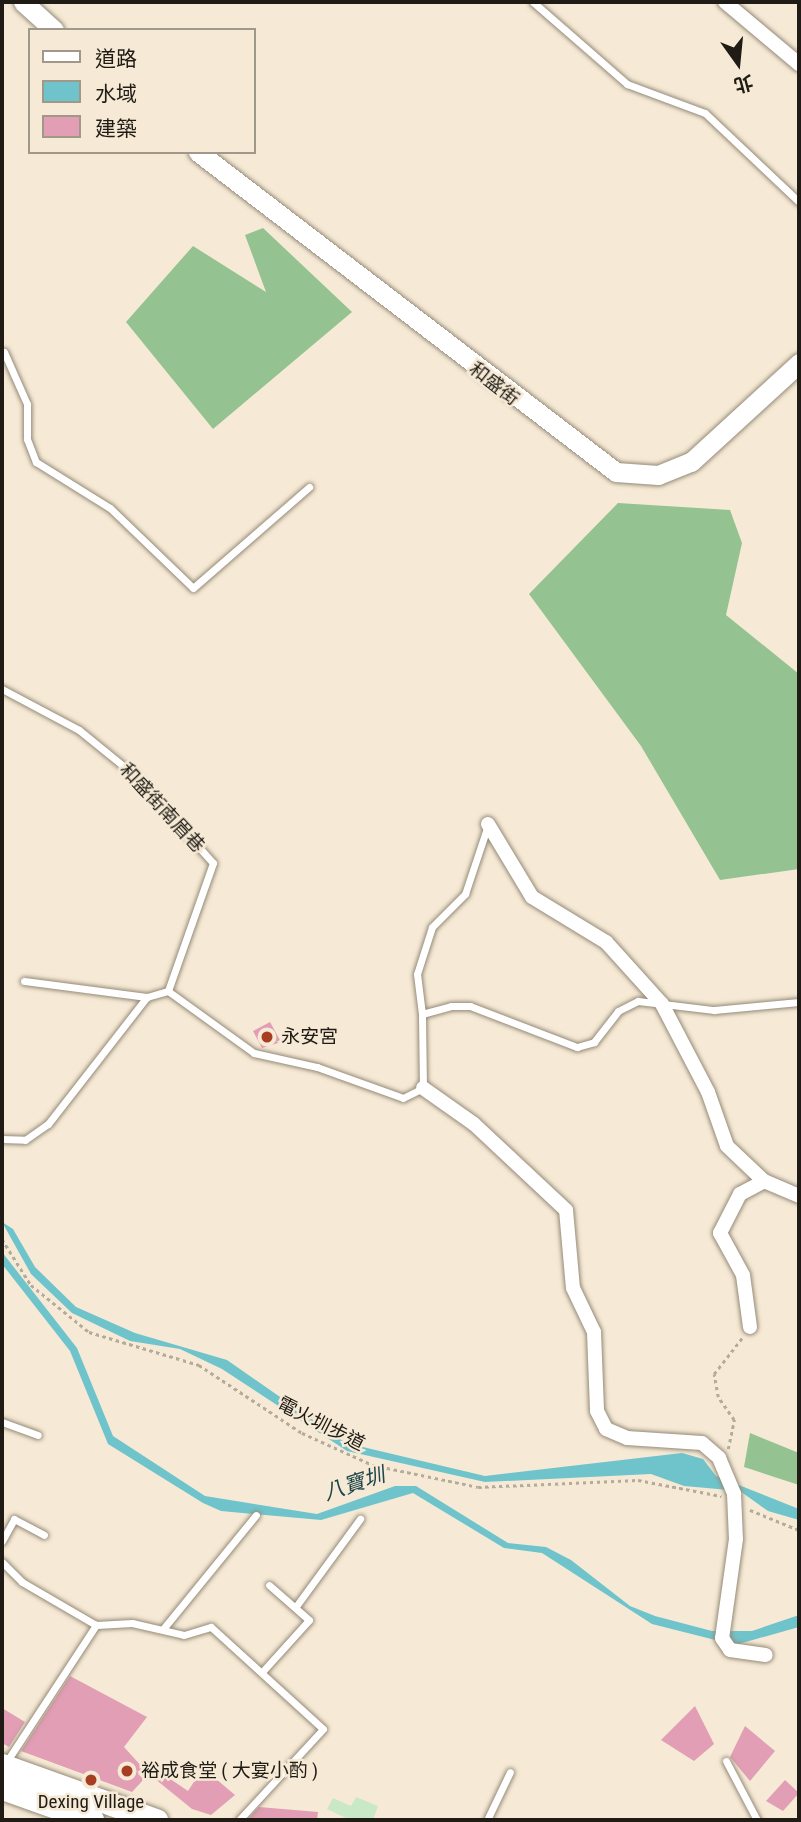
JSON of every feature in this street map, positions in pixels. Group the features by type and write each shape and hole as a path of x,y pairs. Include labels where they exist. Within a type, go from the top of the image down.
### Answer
{"main road":[{"path":"23,2 52,28"},
{"name":"和盛街","path":"201,154 615,472 658,475 691,462 799,363"},
{"path":"2,1773 92,1820"},
{"path":"2,1773 156,1820"}],"street":[{"path":"726,2 799,64"},
{"path":"488,824 533,897 606,942 662,1004 708,1092 727,1146 764,1181 799,1196"},
{"path":"423,1088 474,1124 566,1210 573,1288 594,1332 597,1411 606,1429 627,1438 702,1443 719,1458 734,1494 736,1539 722,1638 730,1650 766,1655"},
{"path":"750,1327 743,1275 720,1233 740,1194 764,1181"}],"lane":[{"path":"533,2 627,84 705,113 799,202"},
{"path":"3,353 27,404 27,439 36,462 110,508 193,588 309,487"},
{"name":"和盛街南眉巷","path":"2,689 79,730 132,773 214,863 168,991"},
{"path":"24,981 147,997 168,991 254,1054 317,1067 403,1098 423,1088 422,1014 417,974 432,927 466,894 488,824"},
{"path":"2,1139 25,1140 48,1124 147,997"},
{"path":"422,1014 470,1006 577,1047 594,1042 625,1004 662,1004 714,1010 799,1002"},
{"path":"2,1422 38,1435"},
{"path":"163,1629 256,1515"},
{"path":"2,1541 13,1519 44,1535"},
{"path":"297,1605 360,1519"},
{"path":"2,1562 22,1582 96,1625 163,1629 184,1635 211,1627 323,1729 239,1820"},
{"path":"262,1672 309,1620 297,1605 269,1585"},
{"path":"2,1773 96,1625"},
{"path":"726,1761 757,1820"},
{"path":"487,1820 510,1772"}],"path":[{"name":"電火圳步道","path":"2,1239 31,1285 89,1332 199,1365 302,1433 373,1465 478,1487 638,1480 663,1481 701,1497 734,1494"},
{"path":"719,1458 736,1432 714,1374 750,1327"},
{"path":"734,1494 749,1509 799,1530"}],"green space":[{"path":"263,228 352,312 213,429 126,322 193,246 266,292 245,235"},
{"path":"618,503 730,510 742,543 726,615 799,674 799,869 720,880 641,746 529,594"},
{"path":"750,1433 799,1453 799,1485 744,1467"},
{"path":"356,1797 378,1806 373,1820 350,1820 327,1809 333,1798 351,1806"}],"water":[{"name":"八寶圳","path":"2,1222 13,1229 35,1267 76,1307 135,1333 227,1360 346,1443 485,1476 682,1453 703,1459 716,1476 799,1509 799,1520 768,1511 740,1491 684,1486 651,1474 485,1482 347,1451 222,1369 180,1349 130,1341 72,1313 31,1274"},
{"name":"八寶圳","path":"2,1252 77,1348 113,1436 205,1496 317,1514 395,1486 416,1486 508,1543 546,1547 571,1560 630,1606 655,1616 712,1631 752,1631 799,1615 799,1627 735,1645 652,1624 542,1553 504,1548 413,1493 321,1520 221,1511 203,1503 108,1444 70,1351 2,1264"}],"building":[{"name":"永安宮","path":"270,1022 281,1042 262,1048 253,1031"},
{"path":"70,1676 147,1717 124,1747 143,1768 138,1774 144,1779 132,1792 21,1751"},
{"path":"695,1706 714,1744 694,1761 661,1740"},
{"path":"2,1708 25,1722 9,1747 2,1743"},
{"path":"745,1726 775,1751 750,1781 730,1757"},
{"path":"154,1768 188,1791 203,1768 235,1795 211,1815 192,1809 149,1774"},
{"path":"785,1780 799,1793 783,1811 766,1801"},
{"path":"259,1807 318,1812 317,1820 247,1820"}],"place":[{"name":"永安宮","path":"267,1037"},
{"name":"裕成食堂 ( 大宴小酌 )","path":"127,1771"},
{"name":"Dexing Village","path":"91,1780"}]}
